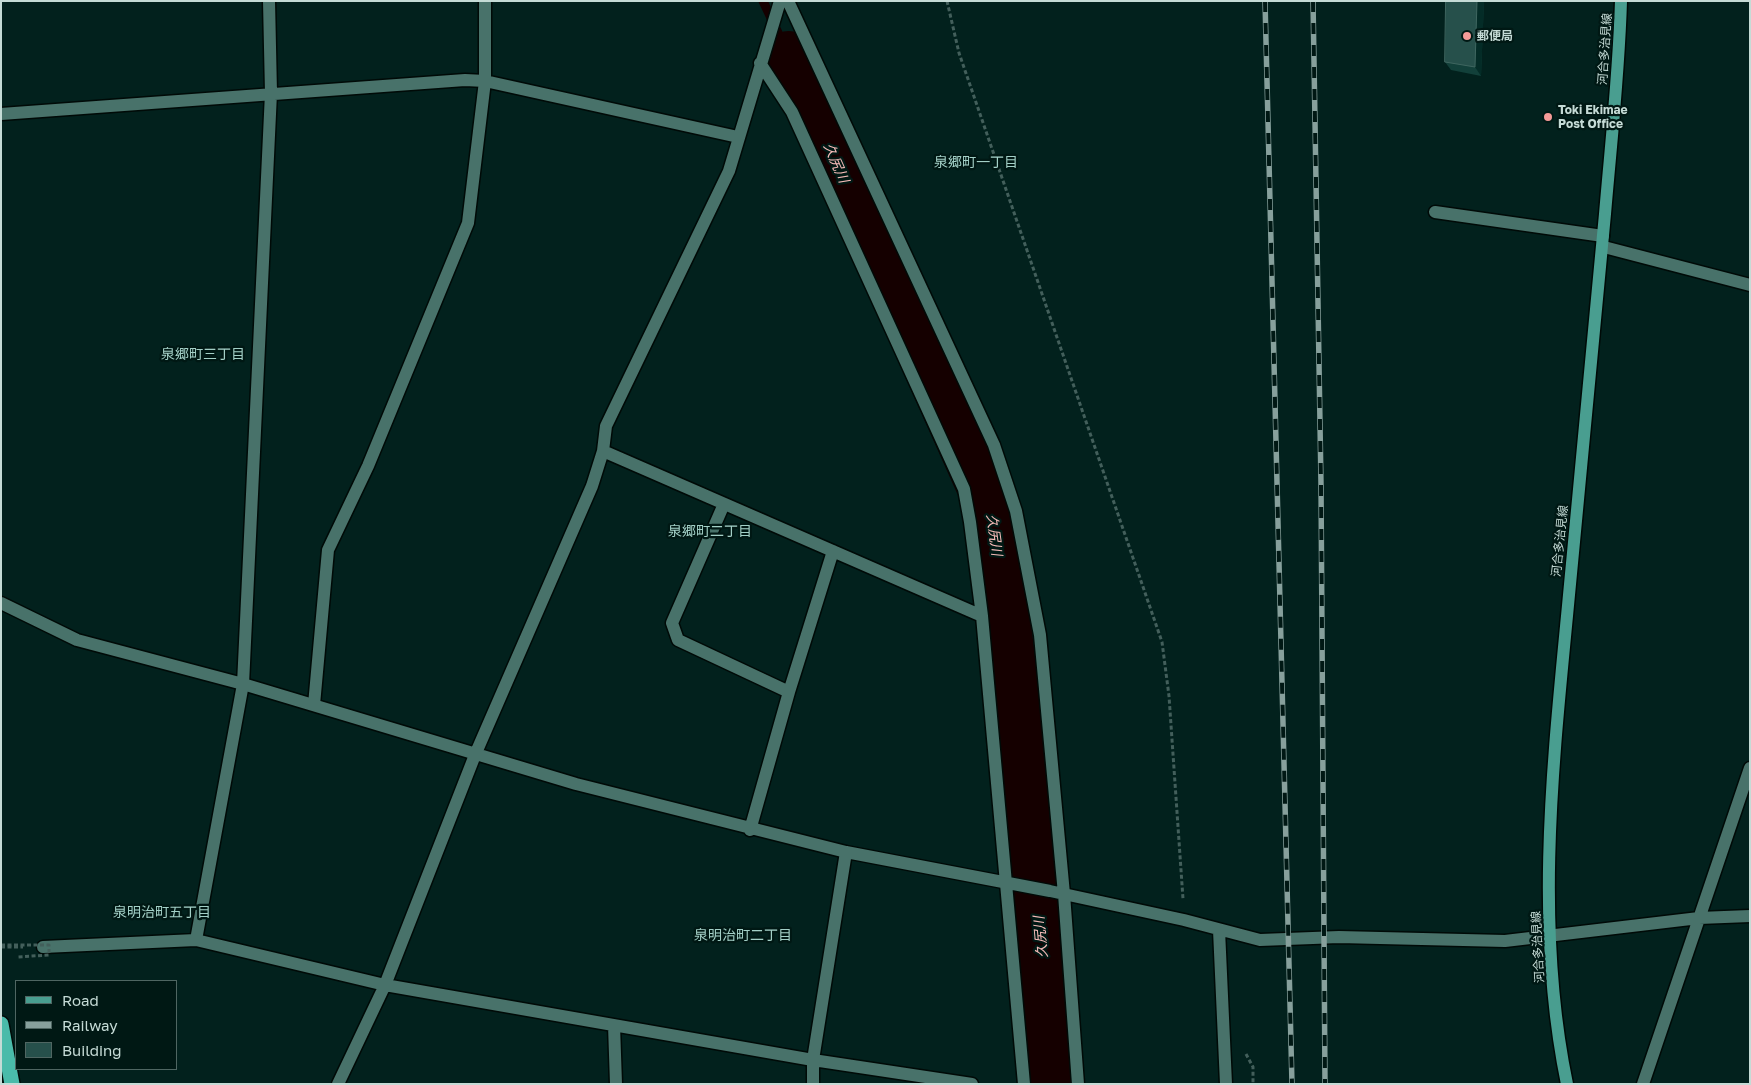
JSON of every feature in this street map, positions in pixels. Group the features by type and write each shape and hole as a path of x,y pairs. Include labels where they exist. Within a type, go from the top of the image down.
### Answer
{"highway":[{"path":"1,1024 12,1084"}],"main road":[{"name":"河合多治見線","path":"1567,1084 1561,1054 1549,937 1550,824 1557,715 1603,242 1620,42 1621,1"}],"street":[{"path":"196,940 243,684 271,93 269,1"},
{"path":"314,705 328,550 368,466 468,222 485,81 485,1"},
{"path":"338,1084 385,985 475,755 592,486 603,451 606,426 729,171 780,1"},
{"path":"788,1 994,445 1008,483 1028,567 1040,634 1064,894 1078,1084"},
{"path":"760,63 792,112 964,490 982,616 1024,1084"},
{"path":"1,114 466,80 485,81 738,137"},
{"path":"1436,212 1603,242 1750,285"},
{"path":"603,451 982,616"},
{"path":"724,504 672,623 678,640 789,692"},
{"path":"750,830 789,692 833,551"},
{"path":"1,603 77,640 243,684 576,784 750,830 846,852 1050,891 1184,920 1260,940 1339,937 1505,941 1699,918 1750,916"},
{"path":"1643,1084 1750,768"},
{"path":"814,1084 813,1060 846,852"},
{"path":"1219,930 1226,1084"},
{"path":"42,947 196,940 385,985 813,1060 972,1084"},
{"path":"614,1025 616,1084"}],"path":[{"path":"947,1 959,53 1162,642 1169,696 1184,920"},
{"path":"1,945 49,945 49,955 17,957"}],"building":[{"name":"郵便局","path":"1446,1 1477,1 1475,67 1445,62"}],"waterway":[{"name":"久尻川","path":"763,1 789,56"},
{"name":"久尻川","path":"789,56 991,508 1034,845 1053,1084"}],"railway":[{"path":"1265,1 1292,1084"},
{"path":"1313,1 1321,484 1325,1084"}],"place":[{"name":"郵便局","path":"1467,36"},
{"name":"Toki Ekimae Post Office","path":"1548,117"}],"district":[{"name":"泉郷町一丁目","path":"976,163"},
{"name":"泉郷町三丁目","path":"203,355"},
{"name":"泉郷町二丁目","path":"710,532"},
{"name":"泉明治町五丁目","path":"162,913"},
{"name":"泉明治町二丁目","path":"743,936"}]}
